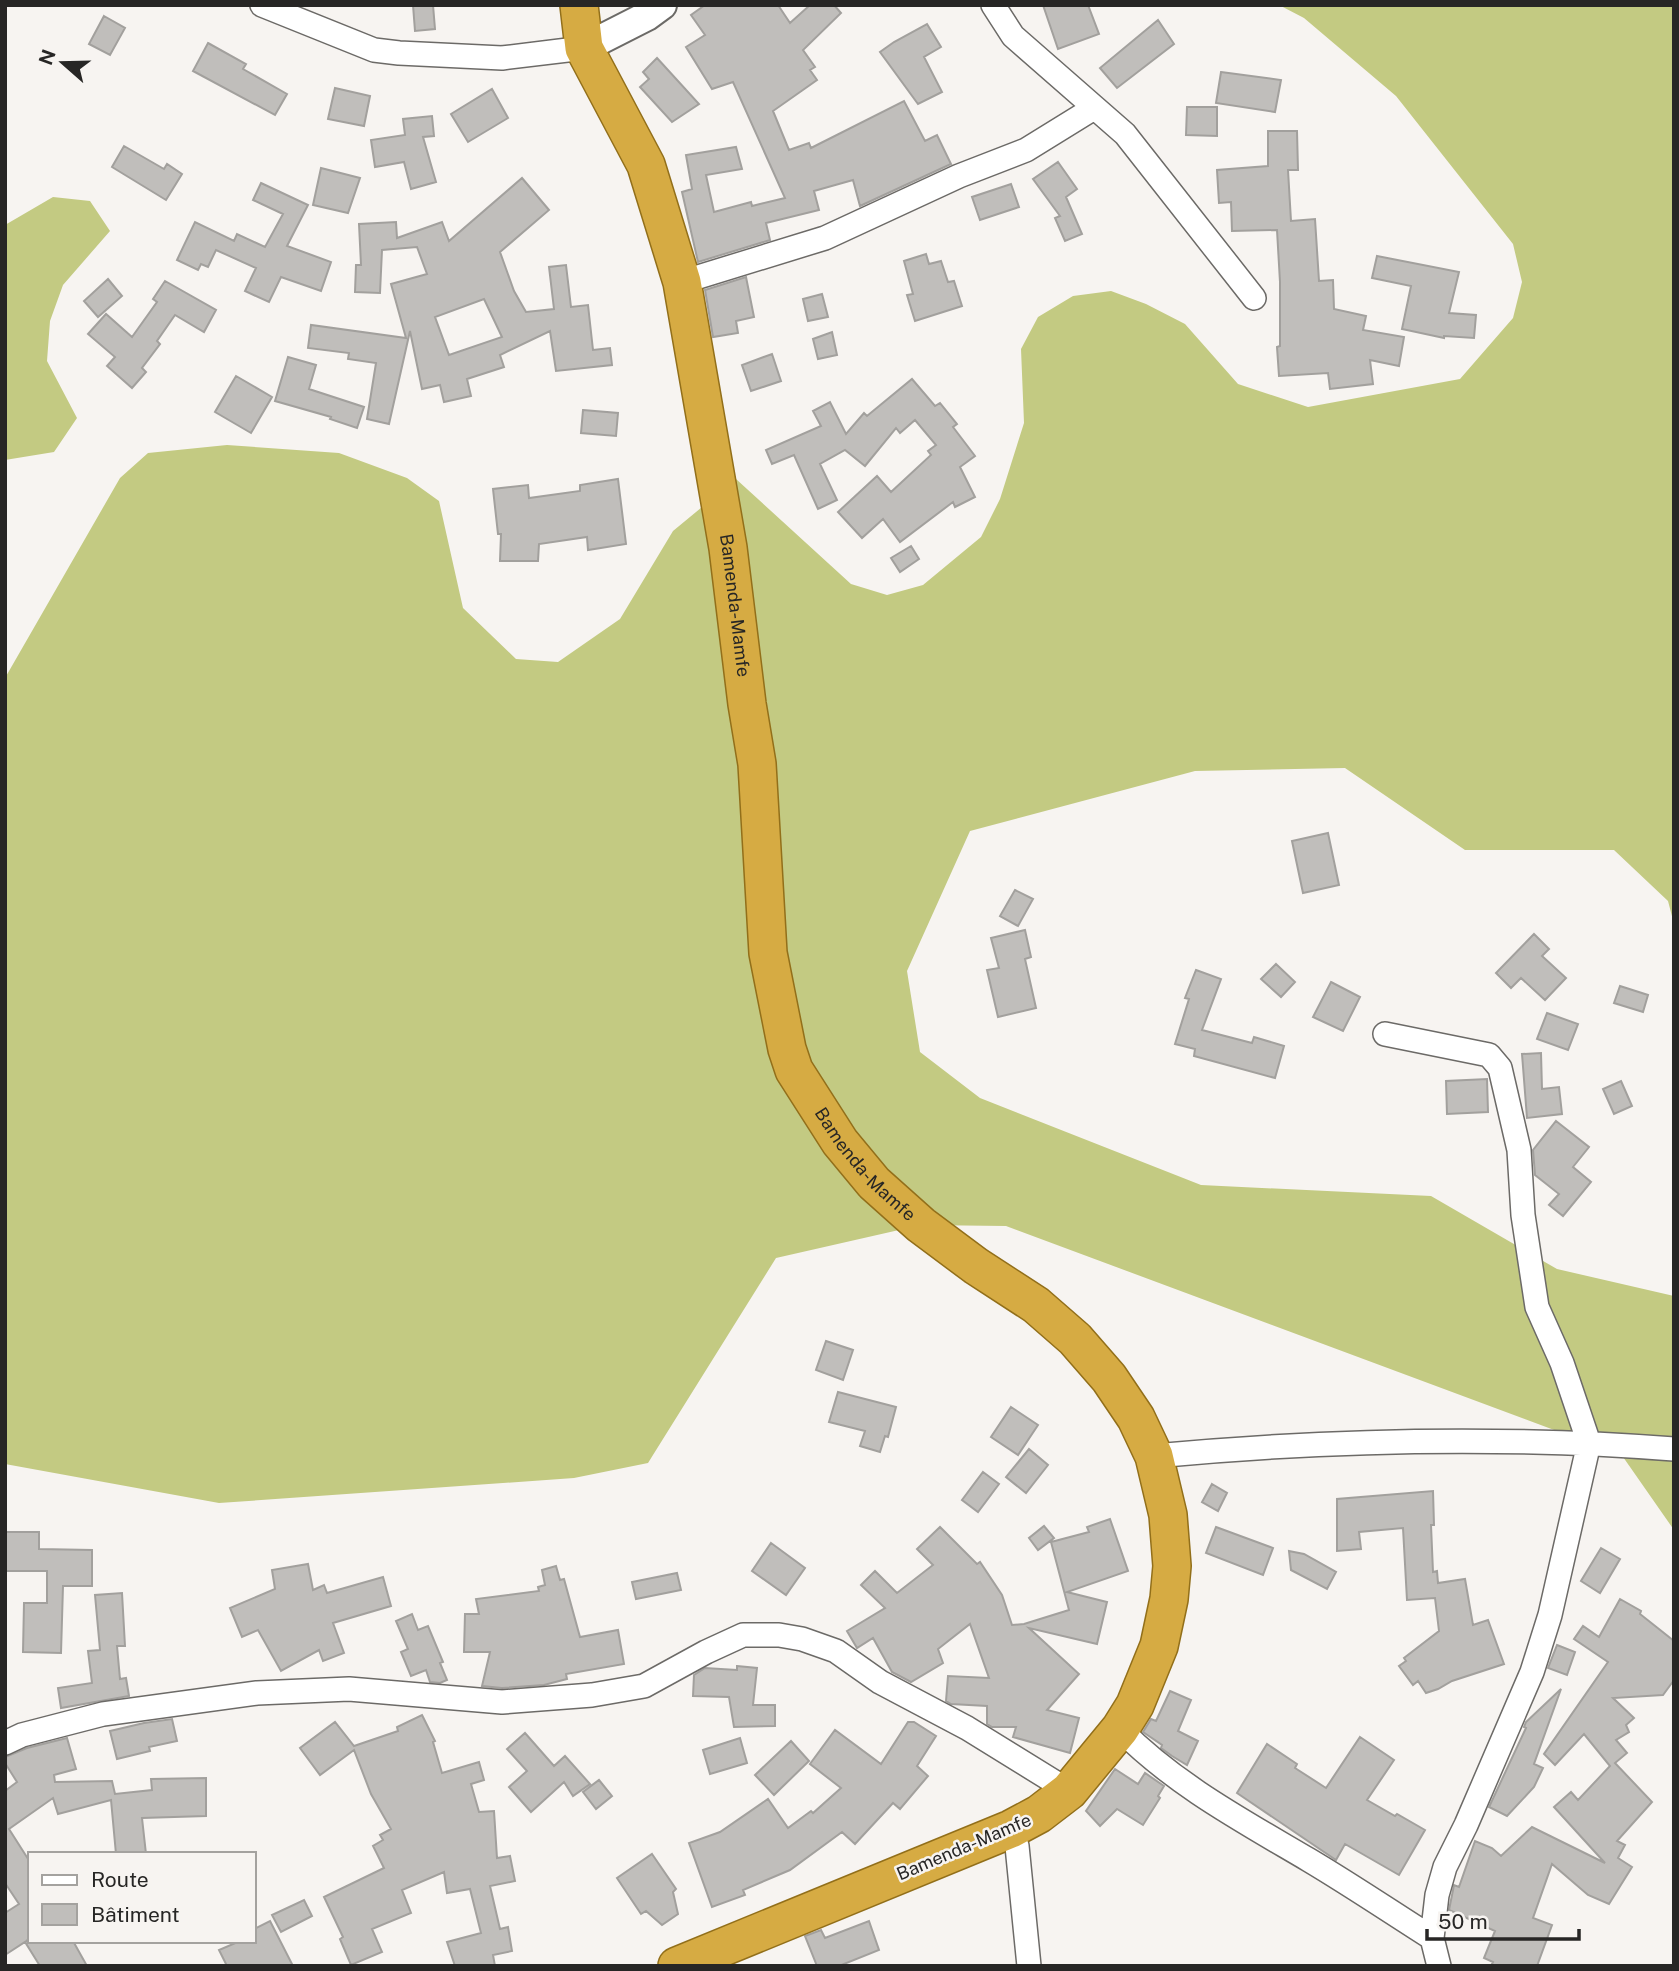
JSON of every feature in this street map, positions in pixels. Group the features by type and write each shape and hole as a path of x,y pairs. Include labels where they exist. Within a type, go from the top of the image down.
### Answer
{"highway":[{"name":"Bamenda-Mamfe","path":"579,5 584,48 646,165 682,282 728,548 757,764 768,953 786,1049 794,1070 840,1142 874,1183 921,1225 976,1266 1036,1305 1075,1339 1109,1378 1129,1408 1154,1456 1168,1515 1172,1566 1169,1599 1159,1646 1135,1705 1120,1729 1069,1791 1039,1814 1011,1829 677,1966"}],"street":[{"path":"262,5 374,50 502,58 584,48 647,16 662,5"},
{"path":"993,5 1013,36 1125,134 1254,298"},
{"path":"682,282 825,238 959,176 1026,150 1094,108"},
{"path":"1385,1034 1489,1055 1500,1068 1519,1150 1524,1215 1537,1307 1562,1363 1589,1443 1550,1615 1532,1672 1445,1867 1437,1895 1432,1938 1439,1966"},
{"path":"1154,1456 1384,1443 1589,1443 1674,1449"},
{"path":"5,1743 22,1735 103,1714 257,1693 349,1689 502,1702 592,1695 644,1686 743,1635 779,1635 802,1639 836,1651 880,1682 967,1728 1069,1791"},
{"path":"1120,1729 1144,1754 1242,1822 1311,1861 1432,1938"},
{"path":"1011,1829 1017,1846 1029,1966"}],"green space":[{"path":"1279,5 1674,5 1674,924 1668,901 1614,850 1465,850 1345,768 1195,771 970,831 907,971 920,1052 980,1098 1201,1185 1431,1196 1557,1269 1674,1296 1674,1530 1614,1444 1589,1443 1006,1226 921,1225 776,1258 648,1463 574,1478 219,1503 5,1464 5,678 120,478 148,453 227,445 339,453 407,478 439,501 463,608 516,659 558,662 620,619 673,531 736,479 851,584 887,595 923,585 981,537 1000,499 1024,423 1021,349 1038,317 1073,296 1111,291 1146,304 1185,324 1238,384 1308,407 1460,379 1513,318 1522,282 1513,244 1396,96 1304,18"},
{"path":"53,197 90,201 110,231 63,285 50,321 47,361 77,418 54,452 5,460 5,225"}],"building":[{"path":"413,5 433,5 435,29 415,31"},
{"path":"705,5 778,5 790,23 810,5 834,5 841,13 803,50 815,67 810,70 817,80 773,111 789,150 809,143 811,148 904,101 925,141 937,135 951,164 860,206 853,180 814,191 819,210 766,223 770,240 698,262 682,192 692,189 686,155 736,147 742,169 706,175 714,212 751,202 752,206 785,198 733,82 712,89 686,47 705,35 691,15"},
{"path":"1043,5 1088,5 1099,34 1058,49"},
{"path":"104,16 125,28 110,55 89,44"},
{"path":"1158,20 1174,44 1117,88 1100,68"},
{"path":"927,24 941,47 924,57 942,92 918,104 880,52"},
{"path":"208,43 246,64 243,69 287,94 275,115 193,71"},
{"path":"657,58 699,104 672,122 640,87 649,79 643,72"},
{"path":"1221,72 1281,80 1275,112 1216,103"},
{"path":"335,88 370,96 364,126 328,119"},
{"path":"492,89 508,118 468,142 451,114"},
{"path":"1187,107 1217,107 1217,136 1186,135"},
{"path":"432,116 434,136 423,137 436,182 411,189 404,162 375,167 371,140 405,135 403,119"},
{"path":"1268,131 1297,131 1298,170 1288,170 1291,221 1315,219 1319,281 1333,280 1334,309 1366,316 1363,330 1404,337 1399,366 1370,360 1373,384 1330,389 1328,373 1279,376 1277,347 1280,346 1280,282 1277,230 1232,231 1231,202 1219,203 1217,170 1268,166"},
{"path":"124,146 164,169 167,164 182,174 166,200 112,167"},
{"path":"1058,162 1077,189 1066,197 1082,234 1065,241 1055,218 1060,216 1033,179"},
{"path":"321,168 360,178 348,213 313,205"},
{"path":"522,178 549,210 500,252 514,291 526,312 554,309 549,267 566,265 571,307 588,305 593,350 610,348 612,365 556,371 550,331 500,355 504,367 467,379 471,396 444,402 440,385 422,389 410,331 389,424 367,419 376,363 348,359 349,353 308,348 311,325 406,338 391,284 427,274 417,247 382,250 380,293 355,292 356,265 361,265 359,224 396,222 397,238 442,222 449,241","holes":["484,299 502,337 449,355 435,317"]},
{"path":"261,183 308,205 287,246 331,262 321,291 281,277 269,302 245,291 256,268 216,250 208,267 201,264 198,270 177,260 195,222 234,241 237,234 265,247 283,214 253,200"},
{"path":"1011,184 1019,207 980,220 972,197"},
{"path":"926,254 929,264 941,261 948,282 954,281 962,306 915,321 907,295 913,294 904,261"},
{"path":"1377,256 1459,272 1449,313 1476,315 1474,338 1444,338 1402,329 1411,286 1372,278"},
{"path":"746,277 754,317 736,321 738,333 713,337 705,290"},
{"path":"108,279 122,296 98,317 84,301"},
{"path":"165,281 216,310 204,332 175,315 157,341 160,344 142,368 146,372 132,388 107,366 115,357 88,334 106,314 132,337 157,302 153,299"},
{"path":"822,294 828,317 808,321 803,299"},
{"path":"832,332 837,355 818,359 813,339"},
{"path":"772,354 781,381 751,391 742,365"},
{"path":"288,357 316,365 309,389 364,407 357,428 330,419 331,417 275,401"},
{"path":"236,376 272,397 251,433 215,412"},
{"path":"912,379 935,406 940,403 957,424 953,427 975,456 960,467 975,497 955,507 953,502 900,542 883,519 862,538 838,512 877,476 891,492 931,455 928,451 936,445 915,420 900,433 896,428 865,466 845,450 820,464 837,500 818,509 794,455 772,464 766,450 821,426 813,411 830,402 846,434 864,413 867,416"},
{"path":"583,410 618,413 616,436 581,433"},
{"path":"618,479 626,544 588,550 587,537 539,544 538,561 500,561 501,534 498,534 493,489 528,485 529,498 580,491 580,485"},
{"path":"911,546 919,559 900,572 891,558"},
{"path":"1328,833 1339,885 1303,893 1292,841"},
{"path":"1015,890 1033,899 1018,926 1000,916"},
{"path":"1025,930 1031,957 1025,959 1036,1008 998,1017 987,970 999,968 991,938"},
{"path":"1534,934 1549,949 1542,956 1566,978 1545,1000 1521,978 1511,988 1496,973"},
{"path":"1276,964 1295,982 1281,997 1261,979"},
{"path":"1196,970 1221,979 1202,1030 1252,1043 1254,1037 1284,1046 1275,1078 1194,1056 1195,1049 1175,1044 1189,999 1185,998"},
{"path":"1331,982 1360,997 1343,1031 1313,1017"},
{"path":"1620,986 1648,995 1643,1012 1614,1003"},
{"path":"1547,1013 1578,1024 1568,1050 1537,1039"},
{"path":"1541,1053 1542,1089 1559,1087 1562,1114 1527,1118 1522,1054"},
{"path":"1487,1079 1488,1112 1447,1114 1446,1081"},
{"path":"1621,1081 1632,1106 1614,1114 1603,1089"},
{"path":"1556,1121 1589,1147 1573,1167 1591,1182 1563,1216 1549,1205 1559,1194 1535,1175 1533,1150"},
{"path":"826,1341 853,1350 843,1380 816,1370"},
{"path":"838,1392 896,1407 888,1437 885,1436 880,1452 860,1446 865,1431 829,1422"},
{"path":"1011,1407 1038,1425 1018,1455 991,1437"},
{"path":"1029,1449 1048,1465 1026,1493 1006,1477"},
{"path":"983,1472 999,1484 978,1512 962,1500"},
{"path":"1212,1484 1227,1493 1218,1511 1202,1502"},
{"path":"1433,1491 1433,1572 1437,1571 1438,1583 1465,1579 1473,1625 1488,1620 1504,1664 1452,1681 1426,1693 1418,1681 1413,1685 1399,1666 1406,1661 1404,1658 1439,1631 1435,1598 1407,1600 1403,1528 1359,1532 1361,1549 1337,1551 1337,1499"},
{"path":"1110,1519 1128,1571 1067,1592 1107,1602 1097,1644 1029,1628 1079,1674 1047,1710 1079,1718 1070,1753 1013,1737 1016,1727 992,1727 987,1724 987,1706 951,1704 946,1701 948,1676 989,1678 970,1624 938,1649 943,1663 911,1682 892,1672 873,1638 857,1648 847,1631 885,1608 861,1585 875,1571 897,1593 933,1565 917,1549 940,1527 977,1564 980,1562 1002,1595 1012,1625 1069,1610 1051,1542 1089,1532 1087,1527"},
{"path":"1044,1526 1054,1538 1038,1550 1029,1538"},
{"path":"1216,1527 1273,1548 1263,1575 1206,1553"},
{"path":"5,1532 39,1532 39,1549 92,1550 92,1586 63,1586 61,1653 23,1652 24,1603 47,1603 47,1571 5,1571"},
{"path":"771,1543 805,1568 786,1595 752,1571"},
{"path":"1601,1548 1620,1559 1600,1593 1581,1581"},
{"path":"1289,1551 1304,1554 1336,1572 1327,1589 1291,1570"},
{"path":"308,1564 313,1590 324,1585 327,1593 383,1577 391,1606 333,1623 344,1653 323,1661 319,1650 281,1671 258,1630 242,1637 230,1608 275,1589 272,1570"},
{"path":"556,1566 560,1580 564,1579 580,1637 618,1630 624,1664 566,1674 567,1679 544,1685 502,1688 482,1686 490,1652 464,1652 465,1614 479,1614 476,1599 539,1591 538,1587 545,1585 542,1570"},
{"path":"677,1573 681,1590 636,1599 632,1582"},
{"path":"122,1593 125,1646 117,1646 120,1679 126,1678 129,1696 61,1708 58,1688 92,1683 88,1651 100,1650 95,1595"},
{"path":"1620,1599 1641,1611 1640,1614 1674,1641 1674,1680 1663,1695 1613,1698 1634,1718 1626,1725 1629,1732 1616,1740 1627,1753 1615,1763 1652,1802 1617,1841 1625,1845 1618,1858 1632,1867 1609,1904 1588,1895 1552,1864 1533,1918 1552,1925 1537,1966 1491,1966 1493,1962 1484,1958 1495,1931 1449,1910 1454,1885 1459,1887 1475,1841 1492,1848 1501,1856 1532,1827 1605,1863 1554,1807 1571,1792 1578,1800 1610,1766 1584,1734 1555,1765 1544,1754 1608,1662 1574,1639 1583,1626 1599,1637"},
{"path":"412,1614 418,1630 428,1626 443,1662 440,1663 447,1680 440,1683 430,1682 426,1670 411,1676 401,1652 408,1649 396,1621"},
{"path":"1557,1645 1575,1652 1567,1675 1548,1668"},
{"path":"737,1666 757,1668 753,1705 775,1705 775,1726 734,1727 729,1697 693,1696 694,1675 705,1668 737,1670"},
{"path":"1561,1689 1534,1764 1543,1768 1534,1787 1507,1816 1489,1807 1526,1728 1526,1722"},
{"path":"1170,1691 1191,1700 1178,1731 1198,1741 1187,1765 1143,1732 1151,1719 1156,1721"},
{"path":"422,1715 435,1741 433,1742 442,1773 479,1762 484,1780 471,1784 479,1812 494,1811 497,1858 510,1856 515,1881 490,1886 500,1929 508,1927 512,1951 493,1955 495,1966 455,1966 447,1942 481,1933 470,1889 447,1893 444,1872 402,1890 411,1913 372,1929 382,1952 351,1965 340,1939 343,1937 324,1897 384,1868 373,1846 383,1840 380,1835 391,1829 371,1794 354,1750 320,1775 300,1748 335,1722 354,1746 398,1731 397,1727"},
{"path":"172,1719 177,1741 149,1747 150,1751 117,1759 110,1731"},
{"path":"908,1722 914,1722 936,1736 917,1766 928,1776 900,1809 893,1803 855,1844 842,1832 790,1870 743,1890 745,1895 712,1907 689,1843 720,1832 768,1799 788,1828 811,1811 813,1813 841,1788 810,1764 835,1730 881,1764"},
{"path":"525,1733 554,1766 565,1756 590,1784 573,1796 564,1782 531,1812 509,1787 527,1771 507,1749"},
{"path":"1360,1737 1394,1760 1367,1800 1425,1830 1399,1875 1345,1844 1336,1860 1237,1793 1267,1744 1297,1764 1295,1768 1326,1788"},
{"path":"67,1738 76,1769 54,1775 55,1782 112,1781 115,1794 152,1790 151,1779 206,1778 206,1816 142,1818 146,1852 116,1852 111,1800 58,1814 53,1798 9,1829 28,1859 26,1941 74,1943 87,1966 40,1966 25,1942 5,1955 5,1913 19,1904 5,1883 5,1791 17,1782 5,1763 5,1757 27,1748"},
{"path":"740,1738 747,1763 710,1774 703,1750"},
{"path":"791,1741 809,1761 774,1795 755,1775"},
{"path":"1115,1769 1138,1784 1145,1773 1164,1786 1158,1796 1160,1798 1143,1825 1117,1809 1100,1826 1086,1811"},
{"path":"599,1780 612,1796 596,1809 583,1792"},
{"path":"652,1854 676,1889 673,1892 678,1914 662,1925 646,1911 641,1914 617,1878"},
{"path":"304,1900 312,1916 281,1932 272,1915"},
{"path":"270,1921 293,1966 227,1966 219,1950 235,1943 256,1943 256,1928"},
{"path":"869,1921 879,1950 839,1966 817,1966 805,1936 821,1930 825,1938"}]}
